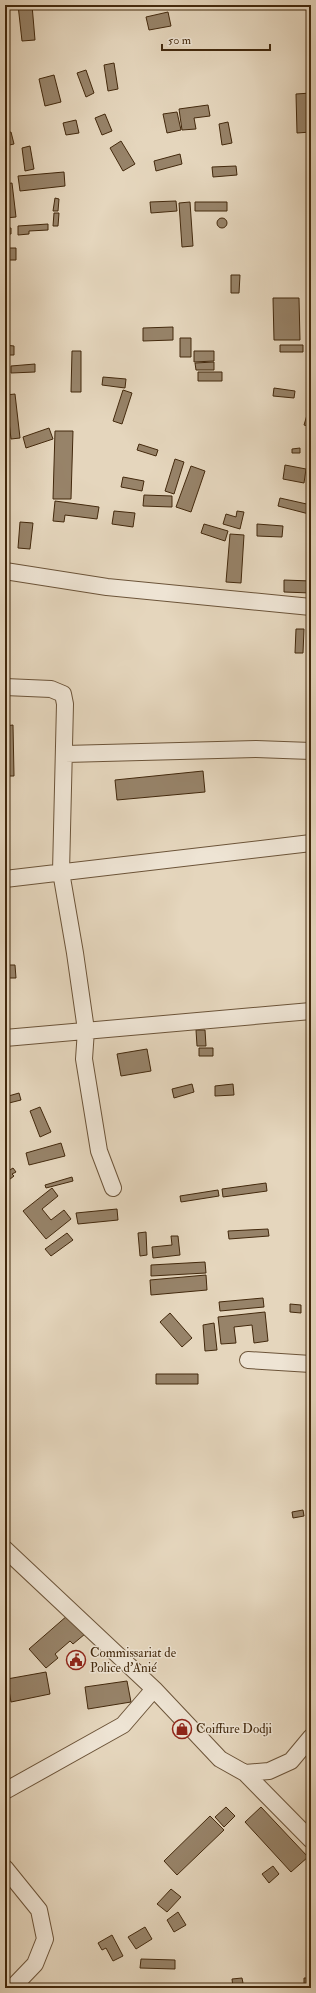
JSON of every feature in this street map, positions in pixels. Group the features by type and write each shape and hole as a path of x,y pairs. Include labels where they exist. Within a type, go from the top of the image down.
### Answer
{"street":[{"path":"5,571 107,587 311,607"},
{"path":"5,687 51,689 63,694 65,704 65,754 62,786 61,872 86,1030 84,1059 99,1151 113,1188"},
{"path":"65,754 256,749 311,751"},
{"path":"5,879 311,843"},
{"path":"5,1038 311,1011"},
{"path":"248,1360 311,1364"},
{"path":"5,1549 154,1690 220,1760 245,1773 311,1840"},
{"path":"5,1792 123,1725 154,1690"},
{"path":"245,1773 269,1771 291,1761 311,1736"},
{"path":"5,1868 39,1910 45,1939 35,1964 12,1988"}],"building":[{"path":"18,5 32,5 35,40 22,41"},
{"path":"195,5 210,5 195,8"},
{"path":"168,12 171,26 149,30 146,17"},
{"path":"114,63 118,89 108,91 104,65"},
{"path":"86,70 94,93 86,97 77,73"},
{"path":"54,75 61,102 45,106 39,79"},
{"path":"311,93 311,132 297,133 296,94"},
{"path":"208,105 210,116 194,118 196,129 182,130 179,109"},
{"path":"177,112 181,130 167,133 163,114"},
{"path":"105,114 112,131 102,135 95,118"},
{"path":"76,120 79,133 66,135 63,123"},
{"path":"228,122 232,143 222,145 219,124"},
{"path":"11,132 14,144 5,146 5,133"},
{"path":"121,141 135,164 123,171 110,148"},
{"path":"30,146 34,169 25,171 22,148"},
{"path":"180,154 182,164 156,171 154,161"},
{"path":"236,166 237,175 213,177 212,167"},
{"path":"64,172 65,186 20,191 18,176"},
{"path":"12,183 16,217 5,218 5,184"},
{"path":"55,198 59,199 58,211 53,211"},
{"path":"176,201 177,211 151,213 150,202"},
{"path":"190,202 193,246 182,247 179,203"},
{"path":"195,202 227,202 227,211 195,211"},
{"path":"54,213 59,213 58,226 53,226"},
{"path":"222,218 227,223 222,228 217,223"},
{"path":"48,224 48,230 29,231 29,234 18,235 18,226"},
{"path":"5,228 11,228 11,234 5,234"},
{"path":"5,248 16,248 16,260 5,260"},
{"path":"231,275 240,275 239,293 231,293"},
{"path":"273,298 299,298 300,340 274,340"},
{"path":"173,327 173,340 143,341 143,328"},
{"path":"180,338 191,338 191,357 180,357"},
{"path":"5,345 14,346 14,355 5,355"},
{"path":"280,345 303,345 303,352 280,352"},
{"path":"72,351 81,351 81,392 71,392"},
{"path":"194,351 214,351 214,361 194,362"},
{"path":"214,362 214,370 196,370 195,363"},
{"path":"35,364 35,372 11,373 11,366"},
{"path":"198,372 222,372 222,381 198,381"},
{"path":"103,377 126,379 125,388 102,385"},
{"path":"274,388 295,391 294,398 273,396"},
{"path":"123,390 132,393 122,424 113,421"},
{"path":"15,394 20,438 11,439 6,395"},
{"path":"307,415 311,416 311,427 304,425"},
{"path":"49,428 53,439 26,448 23,437"},
{"path":"55,431 73,431 71,499 53,499"},
{"path":"139,444 158,450 156,456 137,450"},
{"path":"300,448 300,453 292,453 292,449"},
{"path":"175,459 184,462 174,494 165,491"},
{"path":"285,465 306,469 304,483 283,479"},
{"path":"191,466 205,471 191,512 176,507"},
{"path":"123,477 144,481 142,491 121,487"},
{"path":"144,495 172,496 172,507 143,506"},
{"path":"280,498 311,505 309,514 278,506"},
{"path":"55,501 99,507 97,519 65,515 64,522 53,521"},
{"path":"114,511 135,513 133,527 112,524"},
{"path":"237,511 244,512 240,529 223,524 226,514 236,517"},
{"path":"20,522 33,523 30,549 18,548"},
{"path":"204,524 228,531 225,541 201,533"},
{"path":"257,524 283,526 282,537 257,536"},
{"path":"230,534 244,535 241,583 226,582"},
{"path":"284,580 311,581 311,593 284,592"},
{"path":"296,629 304,629 303,653 295,653"},
{"path":"13,725 14,776 5,776 5,726"},
{"path":"203,771 205,792 117,800 115,780"},
{"path":"5,965 15,965 16,978 5,978"},
{"path":"196,1030 205,1030 206,1046 197,1046"},
{"path":"199,1048 213,1048 213,1056 199,1056"},
{"path":"147,1049 151,1071 121,1076 117,1054"},
{"path":"192,1084 194,1092 174,1098 172,1089"},
{"path":"233,1084 234,1095 215,1096 215,1086"},
{"path":"19,1093 21,1100 5,1104 5,1097"},
{"path":"40,1107 51,1132 40,1137 30,1111"},
{"path":"61,1143 65,1156 29,1165 26,1153"},
{"path":"13,1168 16,1172 12,1174 14,1176 5,1183 5,1173"},
{"path":"72,1177 73,1181 46,1188 45,1185"},
{"path":"266,1183 267,1191 223,1197 222,1189"},
{"path":"52,1188 58,1196 42,1209 51,1220 64,1210 71,1219 46,1239 23,1211"},
{"path":"218,1190 219,1196 181,1202 180,1196"},
{"path":"117,1209 118,1220 78,1224 76,1213"},
{"path":"268,1229 269,1236 229,1239 228,1231"},
{"path":"146,1232 147,1255 140,1256 138,1233"},
{"path":"67,1233 73,1240 51,1256 45,1249"},
{"path":"171,1236 178,1236 180,1255 153,1258 152,1247 172,1245"},
{"path":"205,1262 206,1273 151,1276 151,1265"},
{"path":"206,1275 207,1290 151,1295 150,1280"},
{"path":"263,1298 264,1307 220,1311 219,1302"},
{"path":"290,1304 301,1305 301,1313 290,1312"},
{"path":"265,1312 268,1341 254,1343 252,1325 234,1327 236,1343 221,1344 218,1317"},
{"path":"170,1313 192,1338 182,1347 160,1322"},
{"path":"214,1323 217,1350 205,1351 203,1325"},
{"path":"156,1374 198,1374 198,1384 156,1384"},
{"path":"303,1510 304,1516 293,1518 292,1512"},
{"path":"68,1615 85,1634 73,1644 70,1641 55,1654 58,1658 46,1668 29,1649"},
{"path":"46,1672 50,1694 11,1702 7,1679"},
{"path":"127,1681 131,1702 88,1709 85,1687"},
{"path":"226,1807 235,1816 224,1827 215,1817"},
{"path":"261,1807 308,1857 291,1872 245,1822"},
{"path":"210,1816 224,1830 177,1875 164,1861"},
{"path":"273,1866 279,1874 269,1883 262,1874"},
{"path":"171,1889 181,1897 167,1912 157,1904"},
{"path":"178,1912 186,1925 174,1932 167,1920"},
{"path":"145,1927 152,1939 136,1949 128,1937"},
{"path":"112,1935 123,1956 113,1961 106,1948 102,1950 98,1943"},
{"path":"141,1959 175,1960 175,1969 140,1968"},
{"path":"242,1978 244,1988 233,1988 232,1979"},
{"path":"304,1978 311,1978 311,1988 304,1988"}],"place":[{"name":"Commissariat de Police d'Anié","path":"76,1660"},
{"name":"Coiffure Dodji","path":"182,1729"}]}
